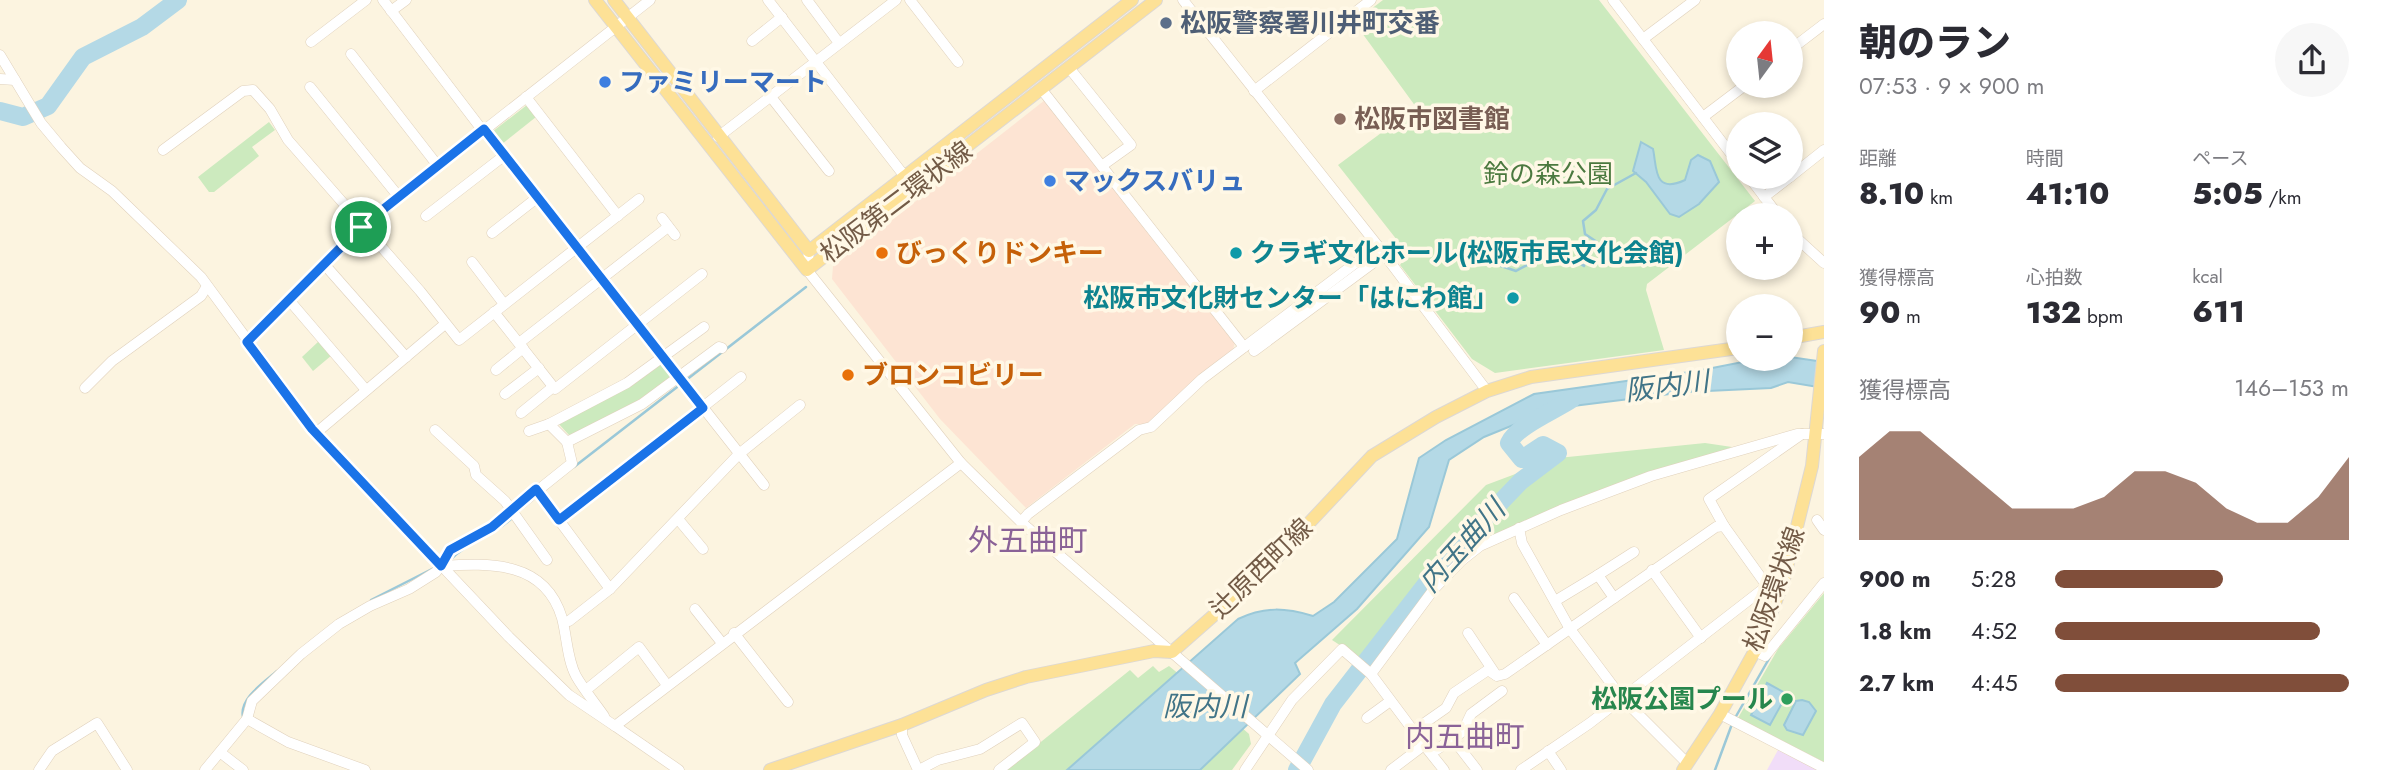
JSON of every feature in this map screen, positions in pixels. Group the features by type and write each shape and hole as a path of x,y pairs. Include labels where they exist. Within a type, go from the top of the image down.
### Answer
{"main road":[{"name":"松阪第二環状線","path":"595,0 807,270 1156,0"},
{"name":"松阪第二環状線","path":"614,0 808,251 906,178 1132,0"},
{"path":"1803,336 1824,332"},
{"name":"辻原西町線","path":"1172,652 1263,572 1372,456 1436,417 1487,391 1558,372 1726,350"},
{"name":"松阪環状線","path":"1685,767 1720,714 1755,651 1784,579 1812,466 1824,351"},
{"path":"769,770 902,726 986,690 1037,674 1154,651 1172,652"}],"street":[{"path":"311,42 366,0"},
{"path":"383,0 764,485"},
{"path":"391,11 406,0"},
{"path":"247,342 361,227 650,0"},
{"path":"768,0 906,178"},
{"path":"807,0 839,43"},
{"path":"876,0 883,10"},
{"path":"718,137 896,0"},
{"path":"910,0 958,62"},
{"path":"1183,0 1382,250 1487,391"},
{"path":"1254,91 1371,0"},
{"path":"1613,0 1726,147"},
{"path":"1643,39 1695,0"},
{"path":"752,41 782,17"},
{"path":"1803,40 1824,24"},
{"path":"351,54 438,166"},
{"path":"0,55 41,123 80,168 112,191 207,286 316,433 569,695 678,770"},
{"path":"1070,69 1131,145 1103,165"},
{"path":"0,79 15,80"},
{"path":"310,87 398,198"},
{"path":"163,150 243,90 253,90 270,109 288,141 420,291 459,340 639,199"},
{"path":"1042,90 1249,349"},
{"path":"526,97 618,216"},
{"path":"771,97 829,171"},
{"path":"1703,117 1728,98"},
{"path":"1803,167 1824,150"},
{"path":"426,216 505,155"},
{"path":"1758,189 1769,203"},
{"path":"1764,197 1774,189"},
{"path":"492,233 538,197"},
{"path":"496,370 521,345 668,226"},
{"path":"1803,244 1824,263"},
{"path":"1021,523 1139,430 1151,427 1188,392 1382,250"},
{"path":"808,251 807,270 961,463 1021,523 1308,770"},
{"path":"472,262 505,303"},
{"path":"324,264 406,357"},
{"path":"521,413 702,274"},
{"path":"85,388 112,361 201,296 207,286"},
{"path":"289,300 366,390"},
{"path":"494,312 553,387"},
{"path":"316,433 445,324"},
{"path":"529,431 549,424 618,389 704,327"},
{"path":"567,442 682,381 722,348"},
{"path":"505,394 538,369"},
{"path":"559,520 741,376"},
{"path":"569,621 610,589 739,454 800,405"},
{"path":"205,770 247,719 252,701 330,632 370,606 409,589 441,564 456,546 514,515 572,463 567,442 549,424"},
{"path":"435,430 474,466 476,475 505,501 547,560"},
{"path":"1767,586 1724,526 1709,499 1814,432"},
{"path":"1369,671 1434,589 1480,546 1651,476 1814,432"},
{"path":"611,724 667,685 961,463"},
{"path":"540,494 610,589"},
{"path":"678,519 702,549"},
{"path":"1816,520 1824,530"},
{"path":"1413,731 1446,709 1454,693 1488,670 1497,676 1505,674 1652,570 1716,527 1724,526"},
{"path":"1519,528 1522,543 1570,629 1622,698 1685,767"},
{"path":"1555,601 1634,552"},
{"path":"441,564 518,570 541,581 554,597 575,675 611,724"},
{"path":"1652,570 1701,638"},
{"path":"1598,575 1614,598"},
{"path":"1521,770 1622,698 1767,586 1784,579"},
{"path":"1755,651 1765,656 1824,583"},
{"path":"1514,598 1547,645"},
{"path":"695,609 722,643"},
{"path":"734,633 788,702"},
{"path":"1468,633 1497,676"},
{"path":"586,690 639,647 667,685"},
{"path":"1245,770 1292,700 1342,649 1369,671 1389,702 1444,770"},
{"path":"1436,750 1463,731 1471,714 1502,691"},
{"path":"1367,718 1389,702"},
{"path":"1720,714 1824,768"},
{"path":"247,719 288,741 365,770"},
{"path":"39,770 51,751 97,723 127,770"},
{"path":"902,726 902,734 919,770 947,757 979,749 1022,723 1035,742 999,770"},
{"path":"1454,739 1477,770"},
{"path":"1391,770 1424,745"},
{"path":"1548,751 1561,770"},
{"path":"221,753 243,770"}],"shaded area":[{"path":"1045,100 1235,342 1233,350 1147,424 1135,424 1026,508 940,419 832,279 833,266"},
{"path":"1778,750 1817,770 1767,770"}],"green space":[{"name":"鈴の森公園","path":"1383,0 1599,0 1726,164 1726,189 1746,189 1755,201 1726,203 1726,223 1647,284 1646,290 1664,350 1495,373 1472,359 1400,265 1408,254 1338,165 1416,107 1354,22"},
{"path":"527,105 536,117 502,144 492,132"},
{"path":"269,122 275,130 252,147 259,156 214,192 209,192 198,177"},
{"path":"319,341 332,355 313,371 302,357"},
{"path":"662,362 674,376 628,407 570,436 556,421"},
{"path":"1705,443 1732,447 1479,543 1372,666 1332,640 1486,485 1558,458"},
{"name":"松阪公園プール","path":"1824,593 1824,762 1738,718 1778,649"},
{"path":"1153,666 1159,672 1169,666 1180,675 1073,770 1006,770 1130,670 1138,678"},
{"path":"1241,727 1249,734 1251,744 1232,770 1195,770"}],"water":[{"path":"1641,142 1653,149 1656,171 1662,182 1675,184 1685,180 1691,160 1698,155 1710,161 1719,182 1699,204 1679,217 1670,214 1646,182 1633,171"},
{"name":"阪内川","path":"1803,359 1824,362 1824,388 1788,382 1771,388 1686,392 1573,406 1538,415 1484,437 1449,460 1429,527 1357,609 1295,663 1300,674 1200,770 1067,770 1238,619 1266,610 1294,611 1313,616 1334,602 1397,539 1419,458 1446,440 1534,394 1726,365 1726,371 1803,371"},
{"path":"1767,683 1787,694 1770,725 1751,715"},
{"path":"1796,701 1809,702 1816,711 1803,735 1787,730 1784,725"}],"waterway":[{"path":"0,111 23,117 48,106 83,57 142,27 178,0"},
{"path":"1483,252 1492,263 1516,271 1550,257 1567,258 1584,266 1586,256 1597,242 1585,234 1583,221 1596,210 1607,189 1636,173"},
{"path":"574,467 806,287"},
{"name":"内玉曲川","path":"1297,770 1333,704 1444,561 1521,481 1558,453 1543,445 1522,459 1509,443 1513,437 1572,399"},
{"path":"449,561 512,518"},
{"path":"371,600 434,568"},
{"path":"1735,718 1770,657"},
{"path":"243,717 245,703 249,697 277,671"},
{"path":"1715,770 1732,724"}],"place":[{"name":"松阪警察署川井町交番","path":"1166,23"},
{"name":"ファミリーマート","path":"605,82"},
{"name":"松阪市図書館","path":"1340,119"},
{"name":"マックスバリュ","path":"1050,181"},
{"name":"びっくりドンキー","path":"882,253"},
{"name":"クラギ文化ホール(松阪市民文化会館)","path":"1236,253"},
{"name":"松阪市文化財センター「はにわ館」","path":"1513,298"},
{"name":"ブロンコビリー","path":"848,375"},
{"name":"松阪公園プール","path":"1787,699"}],"district":[{"name":"外五曲町","path":"1028,540"},
{"name":"内五曲町","path":"1465,736"}],"route":[{"path":"484,129 703,408 559,520 536,489 492,527 450,550 441,566 312,429 247,342 361,227 484,129"}]}
